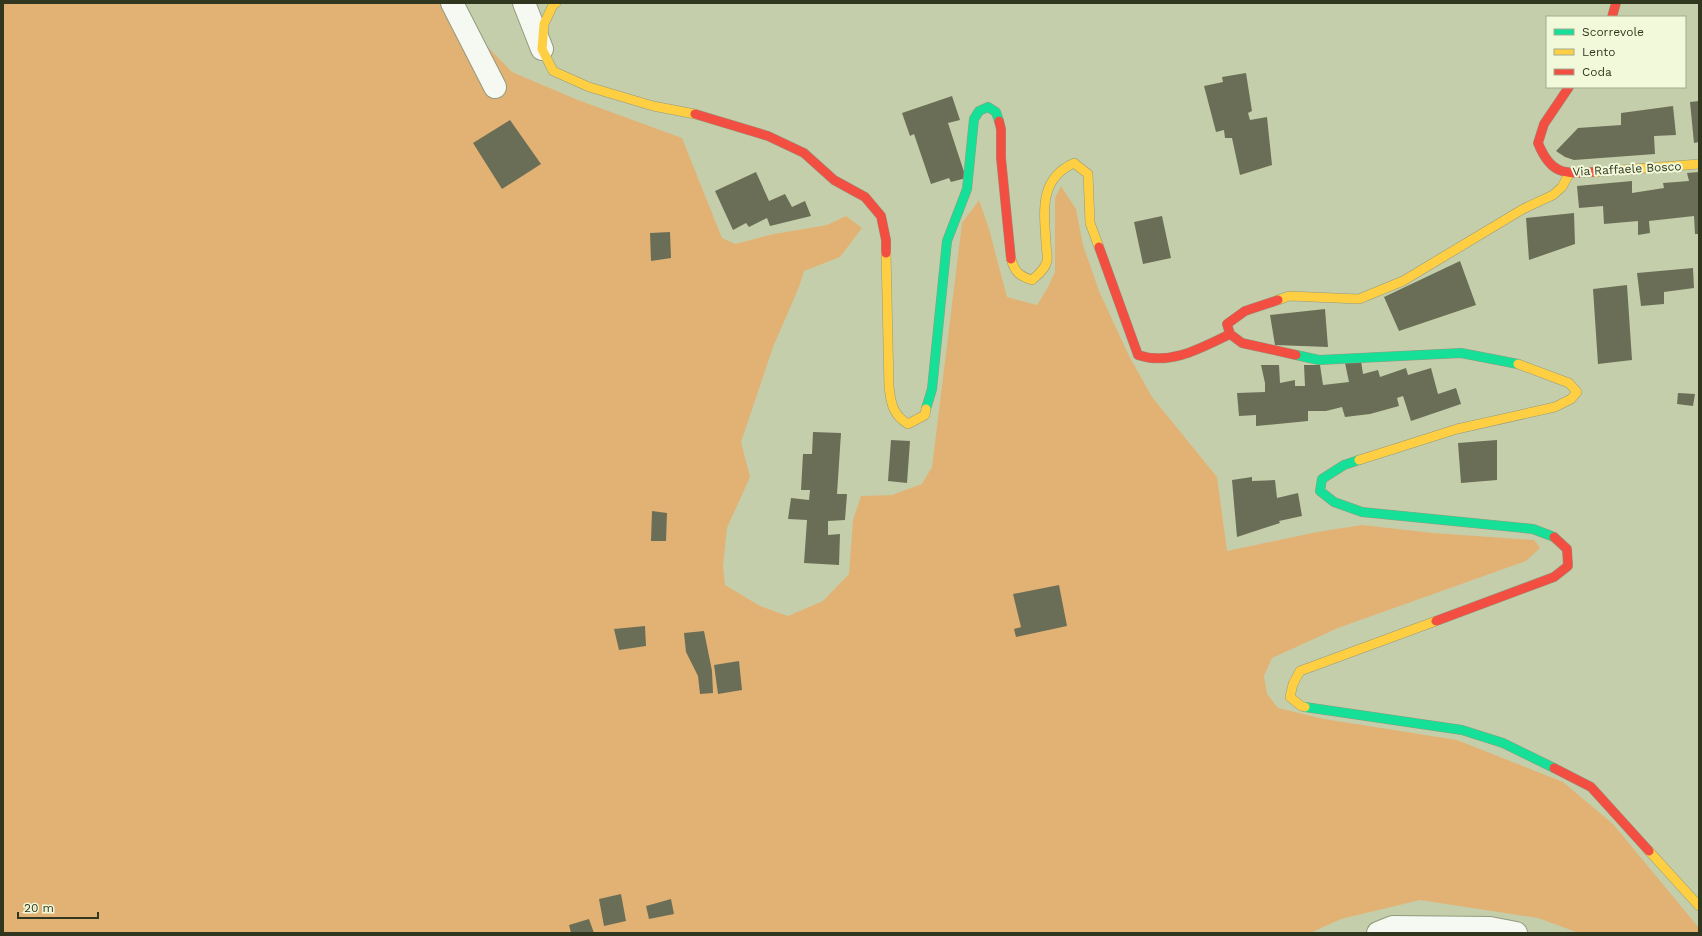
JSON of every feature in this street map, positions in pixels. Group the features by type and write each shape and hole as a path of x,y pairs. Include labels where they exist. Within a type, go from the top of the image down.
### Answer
{"street":[{"path":"452,3 495,87"},
{"path":"524,3 542,49 553,71 589,87 653,106 703,116 768,136 804,153 834,180 865,197 881,216 886,240 889,387 892,411 901,421 908,424 925,415 932,389 947,240 967,189 974,119 979,111 988,107 996,112 1001,129 1001,158 1009,254 1014,270 1025,278 1032,280 1040,274 1047,261 1044,206 1050,182 1066,165 1074,163 1088,174 1090,224 1138,355 1146,359 1164,360 1195,351 1230,334"},
{"path":"542,49 544,24 553,5 556,3"},
{"path":"1612,16 1616,3"},
{"name":"Via Raffaele Bosco","path":"1568,88 1544,124 1538,143 1544,158 1553,168 1569,174 1699,164"},
{"path":"1569,174 1562,187 1553,195 1523,209 1403,281 1359,299 1289,296 1245,311 1227,324 1230,334 1242,343 1319,360 1462,353 1525,365 1569,383 1577,392 1571,399 1555,407 1457,429 1344,465 1322,479 1320,491 1334,502 1362,512 1533,529 1551,535 1567,549 1568,566 1554,577 1300,671 1293,684 1290,698 1301,706 1462,730 1503,744 1538,759 1591,787 1699,906"},
{"path":"1378,933 1393,927 1401,927 1490,928 1516,933"}],"shaded area":[{"path":"3,3 445,3 512,72 578,100 682,138 722,238 735,244 774,234 827,225 846,216 862,228 840,257 804,271 799,287 773,347 741,442 750,477 727,528 723,566 725,585 760,606 788,616 823,601 849,574 853,520 861,496 892,495 922,484 932,467 962,223 979,200 989,229 1007,297 1037,305 1055,272 1055,198 1061,186 1076,209 1083,245 1099,291 1129,356 1152,397 1217,477 1227,551 1317,532 1362,525 1433,533 1534,540 1540,548 1526,561 1338,628 1272,658 1264,676 1267,694 1278,708 1324,719 1457,740 1563,782 1613,824 1699,928 1699,933 1579,933 1538,918 1420,900 1341,919 1310,933 3,933"}],"building":[{"path":"1246,73 1252,111 1248,113 1250,120 1267,117 1272,165 1240,175 1232,138 1225,138 1224,130 1216,132 1204,86 1223,82 1222,77"},
{"path":"952,96 960,120 948,123 966,178 951,182 949,178 931,184 914,134 910,136 902,113"},
{"path":"1699,101 1699,142 1694,143 1690,102"},
{"path":"1673,106 1676,135 1654,136 1655,154 1574,160 1565,157 1556,151 1578,128 1621,125 1621,113"},
{"path":"510,120 541,164 502,189 473,143"},
{"path":"756,172 769,201 785,194 792,207 805,201 811,216 770,226 767,218 749,227 746,223 733,230 715,191"},
{"path":"1699,172 1699,234 1695,234 1694,216 1649,221 1650,233 1638,235 1638,221 1604,224 1603,206 1579,208 1577,186 1632,181 1632,193 1664,188 1663,183 1689,181 1687,173"},
{"path":"1574,213 1575,244 1529,260 1526,218"},
{"path":"1162,216 1171,258 1143,264 1134,222"},
{"path":"670,232 671,258 651,261 650,233"},
{"path":"1460,261 1476,305 1399,331 1384,297"},
{"path":"1693,268 1694,288 1664,292 1664,304 1641,306 1637,273"},
{"path":"1627,285 1632,360 1598,364 1593,289"},
{"path":"1325,309 1328,347 1275,345 1270,315"},
{"path":"1361,361 1363,374 1378,370 1380,377 1406,368 1408,375 1431,368 1438,394 1456,388 1461,404 1411,421 1403,396 1397,398 1399,406 1370,414 1345,417 1342,407 1326,411 1308,411 1308,421 1256,426 1256,415 1239,416 1237,393 1265,392 1265,383 1261,365 1279,365 1280,383 1295,380 1295,386 1305,386 1304,365 1320,365 1323,385 1349,382 1345,363"},
{"path":"1678,393 1695,394 1693,406 1677,404"},
{"path":"813,432 841,433 837,494 847,494 845,520 828,521 828,535 840,534 839,565 804,563 807,520 788,519 791,498 809,500 810,490 801,490 803,454 812,454"},
{"path":"891,440 910,441 907,483 888,481"},
{"path":"1497,440 1497,480 1461,483 1458,443"},
{"path":"1252,477 1252,481 1275,480 1277,498 1298,493 1302,516 1279,521 1280,523 1237,537 1232,480"},
{"path":"652,511 667,513 666,541 651,541"},
{"path":"1059,585 1067,626 1016,637 1014,629 1021,627 1013,594"},
{"path":"645,626 646,646 619,650 614,629"},
{"path":"704,631 712,671 713,693 700,694 698,676 686,652 684,633"},
{"path":"739,661 742,690 718,694 714,665"},
{"path":"621,894 626,921 604,926 599,899"},
{"path":"671,899 674,914 649,919 646,906"},
{"path":"589,919 594,933 571,933 569,925"}],"traffic: fast":[{"path":"926,409 932,389 947,241 967,189 974,119 979,111 988,107 996,112 999,121"},
{"path":"1296,355 1319,360 1461,353 1518,364"},
{"path":"1359,460 1344,465 1322,479 1320,491 1334,502 1362,512 1533,529 1554,537"},
{"path":"1305,707 1462,730 1503,743 1554,768"}],"traffic: slow":[{"path":"556,3 553,5 544,24 542,49 553,71 589,87 653,106 695,114"},
{"path":"1011,259 1018,273 1032,280 1045,267 1047,261 1045,219 1046,197 1049,187 1055,178 1063,170 1074,163 1088,174 1090,223 1099,247"},
{"path":"1595,172 1699,164"},
{"path":"1278,300 1289,296 1359,299 1403,281 1523,209 1553,195 1562,187 1569,174"},
{"path":"886,253 889,387 892,404 899,417 908,424 925,415 926,409"},
{"path":"1359,460 1457,429 1555,407 1571,399 1577,392 1569,383 1518,364"},
{"path":"1305,707 1301,706 1290,697 1293,684 1300,671 1436,621"},
{"path":"1649,851 1699,906"}],"traffic: jam":[{"path":"1612,16 1616,3"},
{"path":"1568,88 1544,124 1538,143 1543,154 1554,167 1560,170 1575,173 1595,172"},
{"path":"695,114 768,136 804,153 834,180 865,197 881,216 886,240 886,253"},
{"path":"999,121 1001,129 1001,158 1011,259"},
{"path":"1099,247 1138,355 1150,358 1174,357 1197,350 1230,334"},
{"path":"1278,300 1245,311 1227,324 1230,334 1242,343 1296,355"},
{"path":"1436,621 1554,577 1568,566 1567,549 1554,537"},
{"path":"1554,768 1591,787 1649,851"}]}
